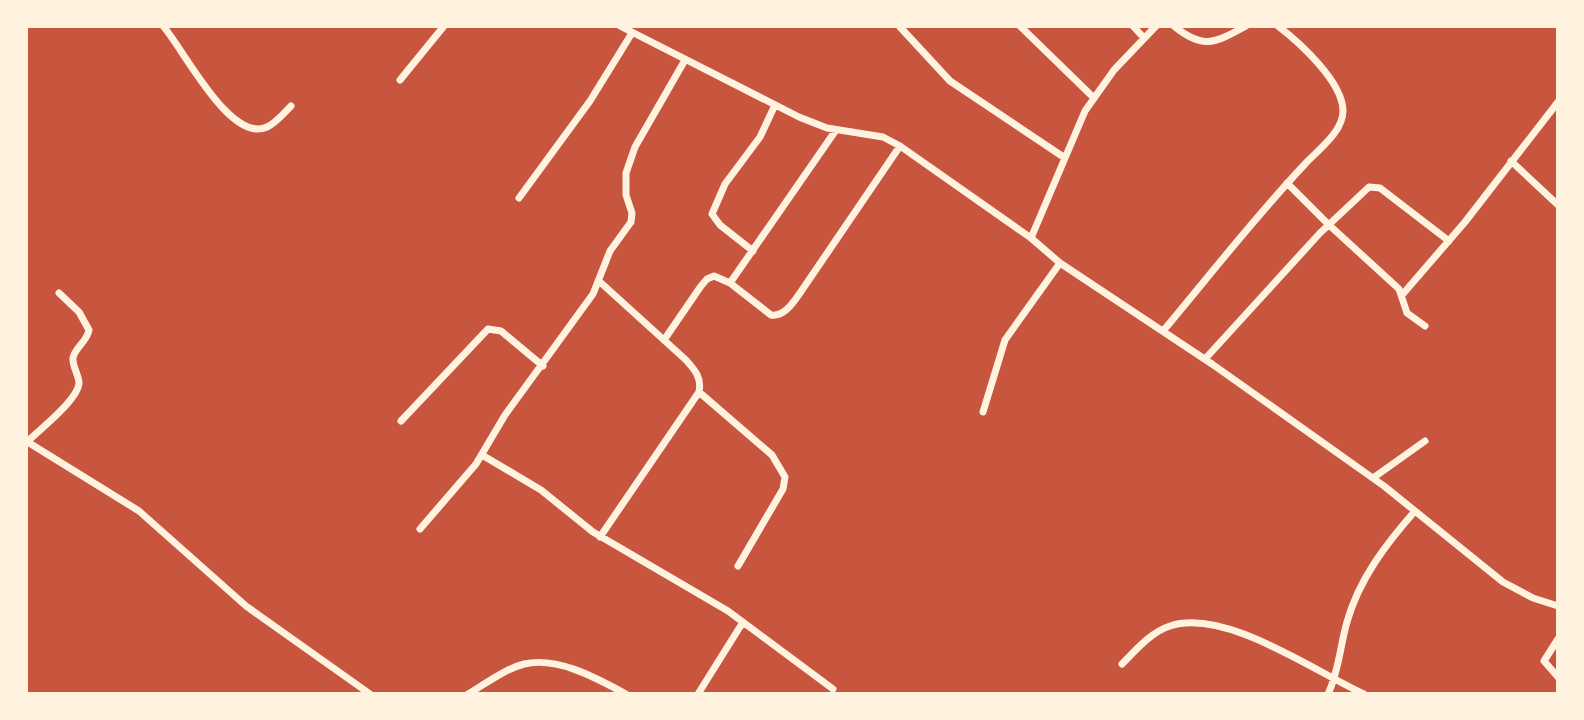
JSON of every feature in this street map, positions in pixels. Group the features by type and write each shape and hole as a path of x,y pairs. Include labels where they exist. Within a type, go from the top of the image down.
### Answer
{"street":[{"path":"163,26 209,93 239,122 259,129 267,127 291,106"},
{"path":"400,80 444,26"},
{"path":"620,26 799,117 836,130 870,133 900,146 1031,238 1060,263 1205,359 1373,478 1503,582 1533,598 1558,606"},
{"path":"1020,26 1094,98"},
{"path":"1133,26 1144,38"},
{"path":"1031,238 1075,131 1094,98 1114,70 1156,26"},
{"path":"1174,26 1187,36 1208,43 1246,26"},
{"path":"1163,331 1287,183 1333,134 1344,115 1343,103 1336,89 1318,64 1278,26"},
{"path":"900,27 950,81 1065,158"},
{"path":"519,198 597,91 632,33"},
{"path":"420,529 482,455 505,415 543,366 600,282 610,251 631,222 626,184 630,161 652,115 685,60"},
{"path":"753,251 714,219 713,207 735,168 760,137 775,105"},
{"path":"1402,295 1557,105"},
{"path":"730,283 836,130"},
{"path":"664,340 707,279 714,276 730,283 771,315 777,316 783,312 800,293 900,146"},
{"path":"1511,161 1558,205"},
{"path":"1287,183 1392,282 1402,295 1407,313 1425,326"},
{"path":"1205,359 1328,224 1361,192 1374,185 1449,241"},
{"path":"983,412 1005,340 1060,263"},
{"path":"600,282 694,369 701,384 699,392 600,537"},
{"path":"59,293 79,312 89,330 88,338 74,354 73,363 79,382 72,397 27,441 139,511 246,606 370,694"},
{"path":"401,421 488,329 501,331 543,366"},
{"path":"699,392 772,455 785,477 783,489 738,566"},
{"path":"1373,478 1425,441"},
{"path":"482,455 541,490 600,537 743,622 833,689"},
{"path":"1328,694 1357,593 1379,555 1415,511"},
{"path":"698,694 743,622"},
{"path":"1122,664 1142,643 1163,629 1199,622 1249,636 1364,694"},
{"path":"1558,639 1544,661 1558,677"},
{"path":"468,694 523,664 536,663 570,669 626,694"}]}
